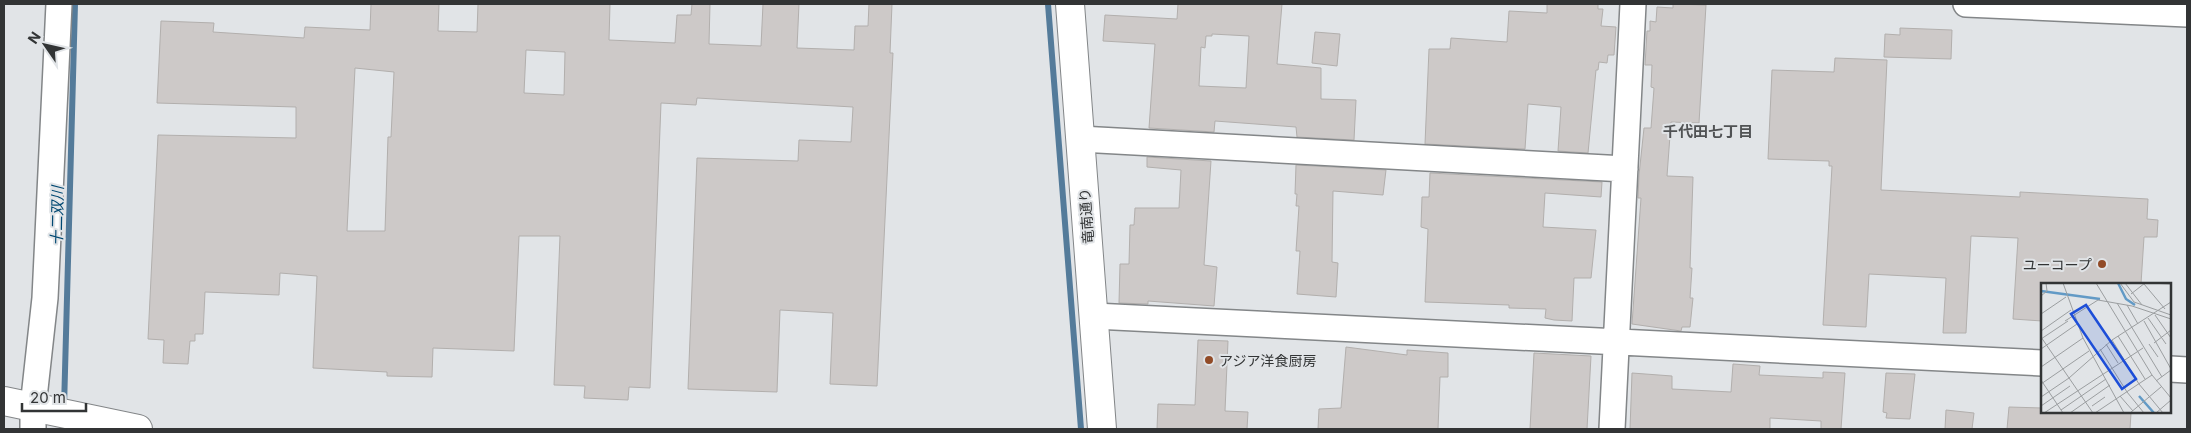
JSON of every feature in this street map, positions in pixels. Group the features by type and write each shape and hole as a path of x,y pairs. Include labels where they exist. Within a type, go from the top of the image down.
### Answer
{"street":[{"path":"47,416 45,298 59,4"},
{"name":"竜南通り","path":"1070,4 1102,429"},
{"path":"1612,429 1633,4"},
{"path":"1966,4 2187,14"},
{"path":"1080,139 1625,169"},
{"path":"1094,316 2041,363"},
{"path":"2171,369 2187,370"},
{"path":"4,402 47,416 138,429"}],"building":[{"path":"371,4 439,4 438,31 477,32 478,4 610,4 609,40 675,43 677,15 691,15 692,4 710,4 709,44 761,46 763,4 799,4 797,48 854,50 855,26 868,26 869,4 892,4 890,53 893,53 877,386 830,384 833,313 780,310 777,392 688,389 697,158 798,161 799,140 851,142 853,107 697,98 696,105 661,103 650,388 629,387 628,400 584,398 585,386 554,385 560,236 519,236 514,351 433,348 432,377 387,376 387,372 313,368 317,276 280,273 279,295 205,292 203,334 195,334 195,341 190,341 188,364 163,363 164,340 148,339 158,135 296,138 296,107 157,103 161,21 214,23 213,32 304,38 305,27 370,30","holes":["526,50 565,52 564,95 524,93","355,68 394,72 391,137 388,137 385,231 347,231"]},
{"path":"1178,4 1282,4 1277,64 1321,68 1321,99 1356,100 1354,140 1297,137 1296,127 1215,121 1214,132 1149,128 1155,44 1103,41 1105,15 1177,19","holes":["1212,34 1249,36 1246,88 1199,86 1201,47 1205,48 1206,36 1212,36"]},
{"path":"1547,4 1598,4 1598,9 1603,9 1601,26 1616,27 1614,55 1608,55 1607,63 1599,62 1598,70 1596,70 1588,153 1558,151 1561,107 1528,104 1525,149 1425,144 1429,49 1450,49 1451,38 1507,42 1509,11 1547,13"},
{"path":"1673,4 1706,5 1699,123 1671,122 1667,176 1693,177 1690,298 1693,298 1690,327 1682,327 1681,331 1632,324 1641,198 1638,198 1639,175 1644,128 1651,128 1654,88 1651,87 1652,65 1645,65 1647,31 1650,31 1650,21 1656,22 1657,7 1673,8"},
{"path":"1900,28 1952,30 1951,59 1884,57 1885,34 1900,35"},
{"path":"1315,32 1340,34 1337,66 1312,63"},
{"path":"1835,58 1887,60 1881,190 2020,197 2020,192 2148,199 2147,219 2158,220 2157,237 2144,237 2141,283 2041,283 2041,321 2013,319 2018,238 1971,236 1966,333 1943,333 1946,278 1869,274 1866,327 1823,325 1832,166 1829,166 1829,161 1768,159 1772,70 1834,72"},
{"path":"1147,157 1211,161 1204,265 1217,267 1214,306 1148,301 1148,304 1119,303 1120,264 1129,264 1130,225 1134,225 1135,208 1179,208 1181,170 1147,167"},
{"path":"1296,165 1386,170 1383,195 1333,191 1332,262 1338,263 1336,297 1297,294 1300,251 1296,251 1299,206 1296,206 1297,194 1295,194"},
{"path":"1430,173 1602,182 1601,197 1545,193 1543,227 1596,230 1591,278 1574,278 1572,321 1545,318 1546,309 1509,308 1509,305 1425,302 1428,229 1421,227 1422,197 1429,197"},
{"path":"1198,340 1228,341 1225,411 1248,412 1247,429 1157,429 1158,404 1195,405"},
{"path":"1346,347 1407,355 1407,350 1448,353 1448,377 1440,377 1438,429 1318,429 1319,409 1341,408"},
{"path":"1534,353 1591,356 1587,429 1530,429"},
{"path":"1733,364 1760,366 1759,375 1823,378 1823,372 1845,373 1841,429 1821,429 1821,421 1770,418 1770,429 1630,429 1632,373 1672,376 1672,389 1731,392"},
{"path":"1886,373 1915,374 1910,419 1886,418 1887,413 1883,412"},
{"path":"2009,407 2041,408 2041,413 2131,413 2130,429 2007,429"},
{"path":"1946,410 1974,413 1972,429 1945,429"}],"waterway":[{"name":"十二双川","path":"64,408 75,4"},
{"path":"1048,4 1081,429"}],"place":[{"name":"ユーコープ","path":"2102,264"},
{"name":"アジア洋食厨房","path":"1209,360"}],"district":[{"name":"千代田七丁目","path":"1708,131"}]}
